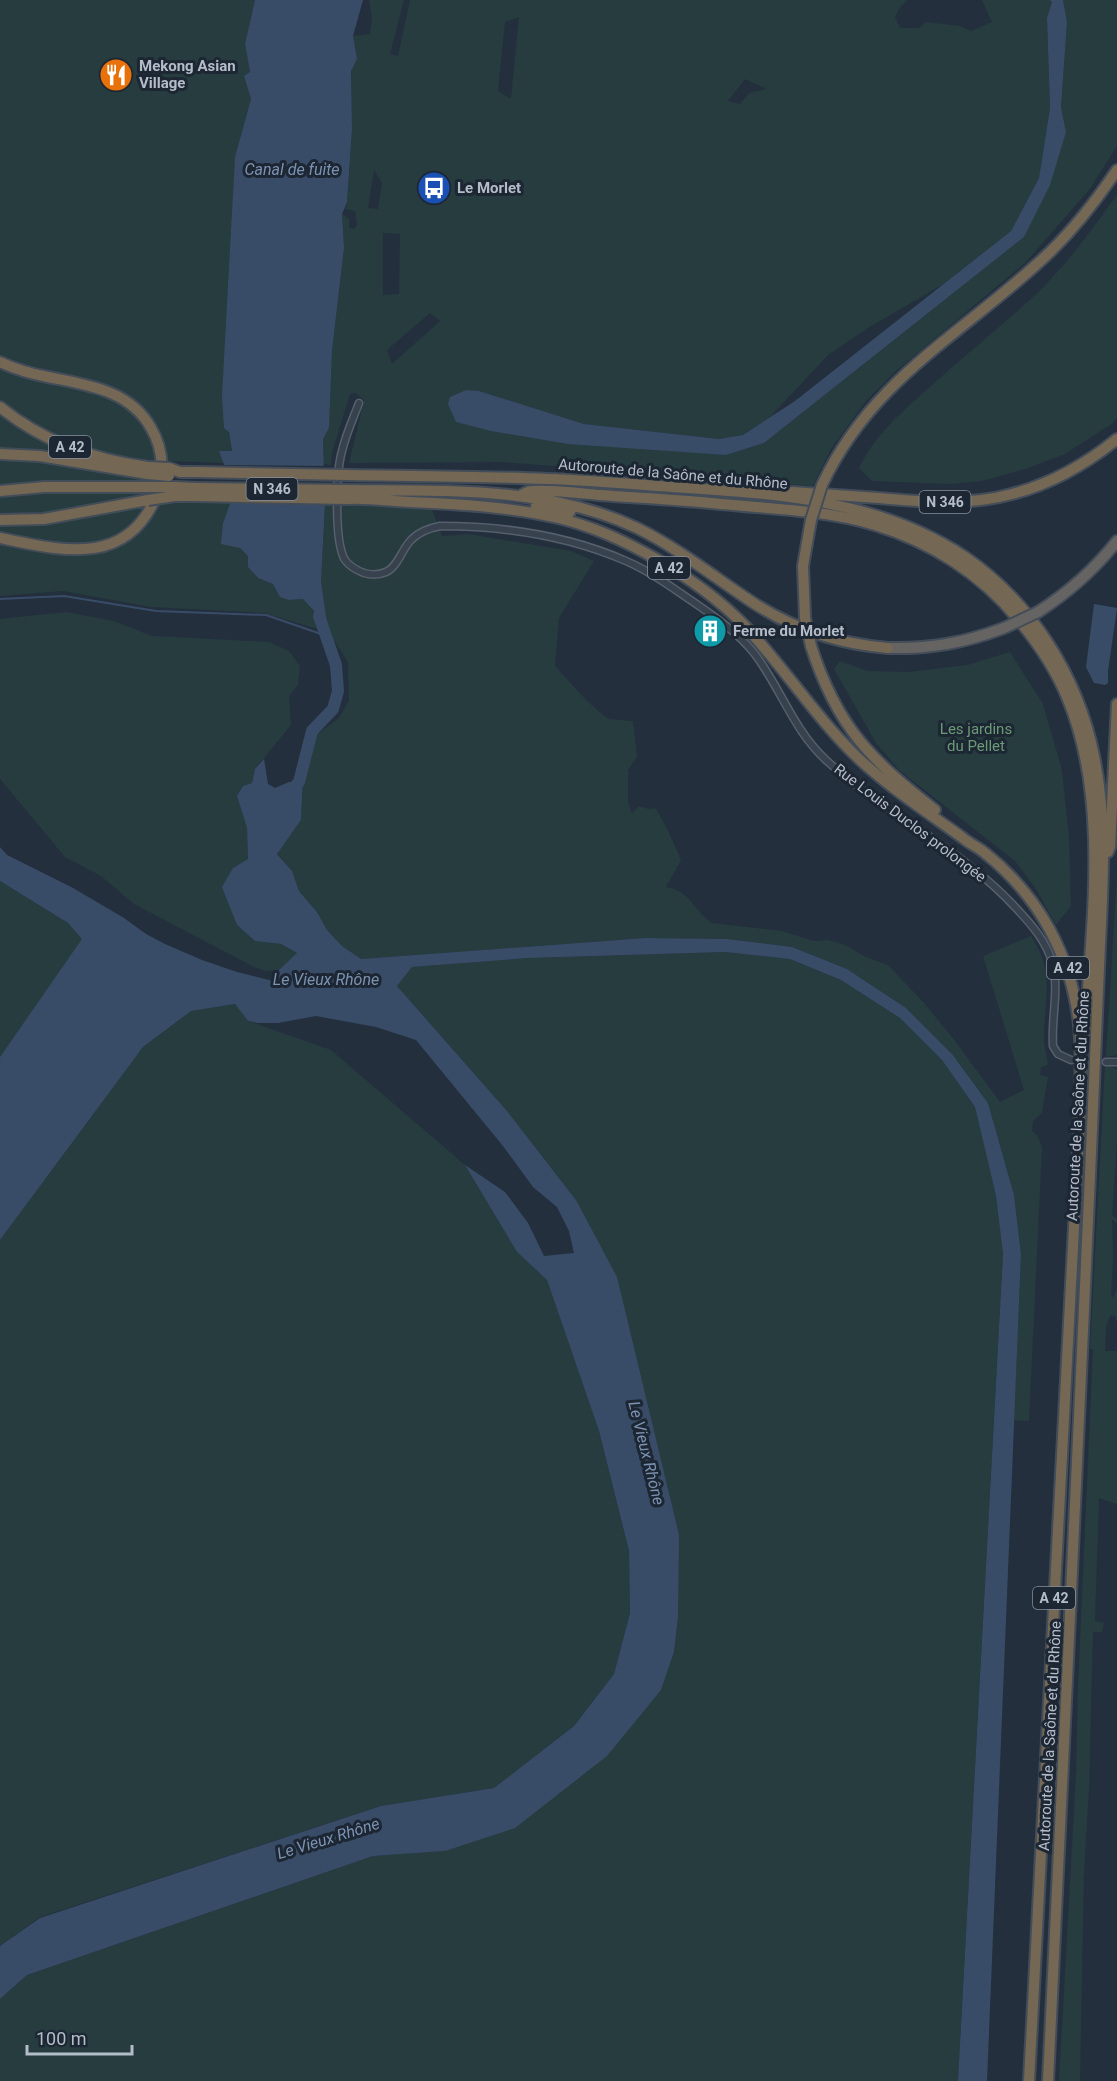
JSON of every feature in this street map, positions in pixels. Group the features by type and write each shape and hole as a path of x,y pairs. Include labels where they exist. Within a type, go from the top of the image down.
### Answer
{"highway":[{"path":"896,785 842,719 820,675 811,646 805,618 803,566 811,520 822,485 841,448 879,399 908,371 1008,290 1052,250 1080,219 1117,170"},
{"path":"0,362 33,374 97,388 127,402 144,418 156,437 161,454 162,471 159,492 147,516 128,535 110,545 94,549 63,550 0,538"},
{"name":"Autoroute de la Saône et du Rhône","path":"0,407 34,430 72,448 148,471 550,479 758,493 870,512 918,530 969,560 1000,585 1021,607 1056,656 1072,686 1094,753 1100,792 1103,864 1094,1117 1048,2081"},
{"name":"N 346","path":"758,493 777,491 939,502 980,500 1011,495 1061,476 1080,466 1117,439"},
{"path":"0,454 40,456 148,471"},
{"name":"N 346","path":"0,490 44,487 147,487 176,492 347,494 434,491 519,496 580,507 613,518 661,541 777,617 822,636 888,648 911,649 957,644 1004,628 1038,612 1065,594 1084,578 1117,541"},
{"path":"519,496 529,491 682,500 841,516 902,534 931,547 967,571 999,598 1040,647 1059,680 1075,720 1084,753 1094,837 1093,905 1080,1114"},
{"path":"0,520 73,516 176,492"},
{"name":"A 42","path":"347,494 365,498 475,507 557,518 599,531 644,553 703,590 736,618 779,664 855,755 896,785"},
{"name":"N 346","path":"365,498 508,501 602,519 613,518"},
{"path":"1103,864 1110,847 1117,704"},
{"name":"Autoroute de la Saône et du Rhône","path":"896,785 973,841 1020,885 1036,906 1049,926 1068,969 1075,996 1079,1027 1080,1114 1029,2081"}],"street":[{"name":"Rue Louis Duclos prolongée","path":"359,403 341,452 338,492 340,545 344,559 353,569 374,575 387,572 411,540 429,529 440,526 524,532 592,549 627,561 653,575 709,613 727,626 752,651 804,736 825,760 865,793 974,868 1006,897 1040,936 1048,950 1055,977 1053,1046 1058,1054 1071,1060"},
{"path":"1106,1062 1117,1062"}],"green space":[{"path":"0,0 255,0 245,44 250,72 244,76 251,99 235,158 231,244 229,432 232,451 220,451 223,463 169,461 165,502 231,502 223,523 230,544 240,548 248,556 248,567 258,578 273,584 289,600 303,599 314,611 321,630 264,613 151,607 63,591 0,596"},
{"path":"369,0 404,0 390,54 398,56 410,0 907,0 895,17 900,28 919,28 926,22 960,26 971,31 992,22 982,0 1050,0 1052,2 1047,18 1050,108 1039,178 1011,231 945,283 868,328 828,355 769,418 743,435 719,439 584,424 479,391 466,390 450,397 726,455 764,443 1024,237 1066,132 1061,107 1067,22 1063,0 1117,0 1117,146 1089,190 1025,263 896,371 865,402 831,449 813,486 502,462 349,463 364,400 356,393 350,394 332,453 331,465 324,464 323,439 329,428 332,351 344,248 342,214 349,219 349,228 354,229 357,225 355,211 345,209 352,129 351,70 357,59 353,36 370,34 372,17","holes":["519,17 511,99 498,91 505,22","745,79 767,89 749,93 740,104 728,101","374,170 382,183 378,209 368,208","383,233 400,234 399,294 383,295","430,313 440,321 392,364 387,350"]},
{"path":"1117,195 1117,418 1113,423 1065,454 1025,469 982,481 952,484 872,481 859,468 879,436 914,401 1049,281"},
{"path":"325,504 432,510 442,536 468,534 571,551 594,561 559,618 555,666 586,700 608,719 633,721 637,757 628,770 628,802 632,813 639,806 655,808 681,860 666,887 681,892 712,923 782,931 814,941 828,940 845,945 866,957 888,965 952,1037 1000,1102 1024,1090 983,956 1031,936 1044,963 1046,976 1044,1042 1048,1065 1041,1067 1040,1075 1048,1077 1042,1113 1033,1121 1032,1131 1037,1135 1042,1147 1029,1421 1014,1420 1021,1254 1014,1195 988,1103 952,1054 906,1008 847,969 792,947 727,939 645,938 361,959 342,946 327,930 317,912 299,891 292,871 277,853 301,820 303,775 316,735 339,718 349,700 348,662 328,631 321,581"},
{"path":"66,612 114,621 152,636 269,642 289,651 300,666 298,685 289,696 291,725 255,769 252,783 243,786 237,796 247,828 248,859 233,868 237,925 255,941 281,944 298,954 279,970 265,971 254,967 134,904 101,876 65,857 0,779 0,619"},
{"name":"Les jardins du Pellet","path":"1010,652 1043,704 1062,770 1069,839 1071,906 1056,925 1036,889 1015,861 900,771 876,743 834,669 840,661 867,671 909,672 967,665"},
{"path":"1117,875 1117,1055 1106,1057"},
{"path":"0,881 68,923 83,939 0,1057"},
{"path":"725,952 790,959 841,980 900,1018 942,1060 975,1107 996,1196 1003,1254 958,2081 0,2081 0,1999 27,1975 373,1856 445,1851 661,1690 674,1652 678,1617 576,1200 507,1111 397,986 412,967 528,958"},
{"path":"236,1004 248,1021 331,1050 465,1165 517,1252 547,1280 599,1431 629,1551 630,1613 614,1674 574,1726 494,1788 381,1806 40,1917 0,1946 0,1240 143,1047 191,1011"},
{"path":"1105,1065 1117,1070 1117,1141 1112,1215 1117,1219 1117,1223 1112,1220 1111,1293 1113,1298 1117,1288 1117,1322 1115,1316 1110,1315 1106,1327 1105,1351 1117,1351 1117,1504 1099,1498 1095,1621 1104,1623 1102,1632 1093,1632 1089,1789 1084,1871 1080,2081 1059,2081 1076,1775 1093,1349 1090,1349"}],"water":[{"name":"Canal de fuite","path":"255,0 363,0 353,36 357,59 351,71 352,129 347,202 342,214 344,248 332,351 329,428 323,439 325,504 321,581 328,631 321,630 314,611 303,599 289,600 280,597 273,584 258,578 248,567 248,556 240,548 221,544 223,523 231,501 227,473 219,451 232,451 229,432 224,428 222,396 235,157 251,99 244,76 250,72 245,44"},
{"path":"1050,0 1063,0 1067,22 1061,107 1066,132 1050,185 1024,237 764,443 726,455 568,444 491,431 456,422 448,404 450,397 466,390 479,391 584,424 719,439 743,435 795,401 1011,231 1039,178 1050,108 1047,18 1052,2"},
{"path":"1094,604 1117,608 1108,683 1105,685 1094,683 1086,667"},
{"name":"Le Vieux Rhône","path":"264,759 268,784 275,788 289,782 299,782 303,775 301,820 277,854 292,871 299,891 317,912 327,930 342,946 361,959 645,938 727,939 792,947 847,969 906,1008 952,1054 988,1103 1014,1195 1021,1254 987,2081 958,2081 1003,1254 996,1196 975,1107 942,1060 900,1018 841,980 790,959 725,952 528,958 412,967 397,986 507,1111 576,1200 617,1277 679,1535 678,1617 674,1652 661,1690 607,1756 515,1828 445,1851 373,1856 27,1975 0,1999 0,1946 40,1918 381,1806 494,1788 574,1726 614,1674 630,1613 629,1551 599,1431 547,1280 517,1252 465,1165 505,1192 528,1223 544,1256 574,1253 569,1231 557,1207 533,1187 503,1146 416,1040 376,1027 316,1016 278,1023 258,1023 248,1021 235,1004 191,1011 143,1047 0,1240 0,1057 82,939 68,923 0,881 0,847 7,855 73,888 165,944 237,972 277,982 279,970 297,953 281,944 255,941 237,925 222,887 233,868 248,859 247,828 237,796 243,786 252,783 255,769"}],"pier":[{"path":"221,465 327,466 328,502 225,486"}],"waterway":[{"path":"0,599 64,596 156,611 266,615 324,635"},
{"path":"289,793 299,782 312,731 333,709 338,691 336,665 319,616"}],"place":[{"name":"Mekong Asian Village","path":"116,75"},
{"name":"Le Morlet","path":"434,188"},
{"name":"Ferme du Morlet","path":"710,631"}]}
